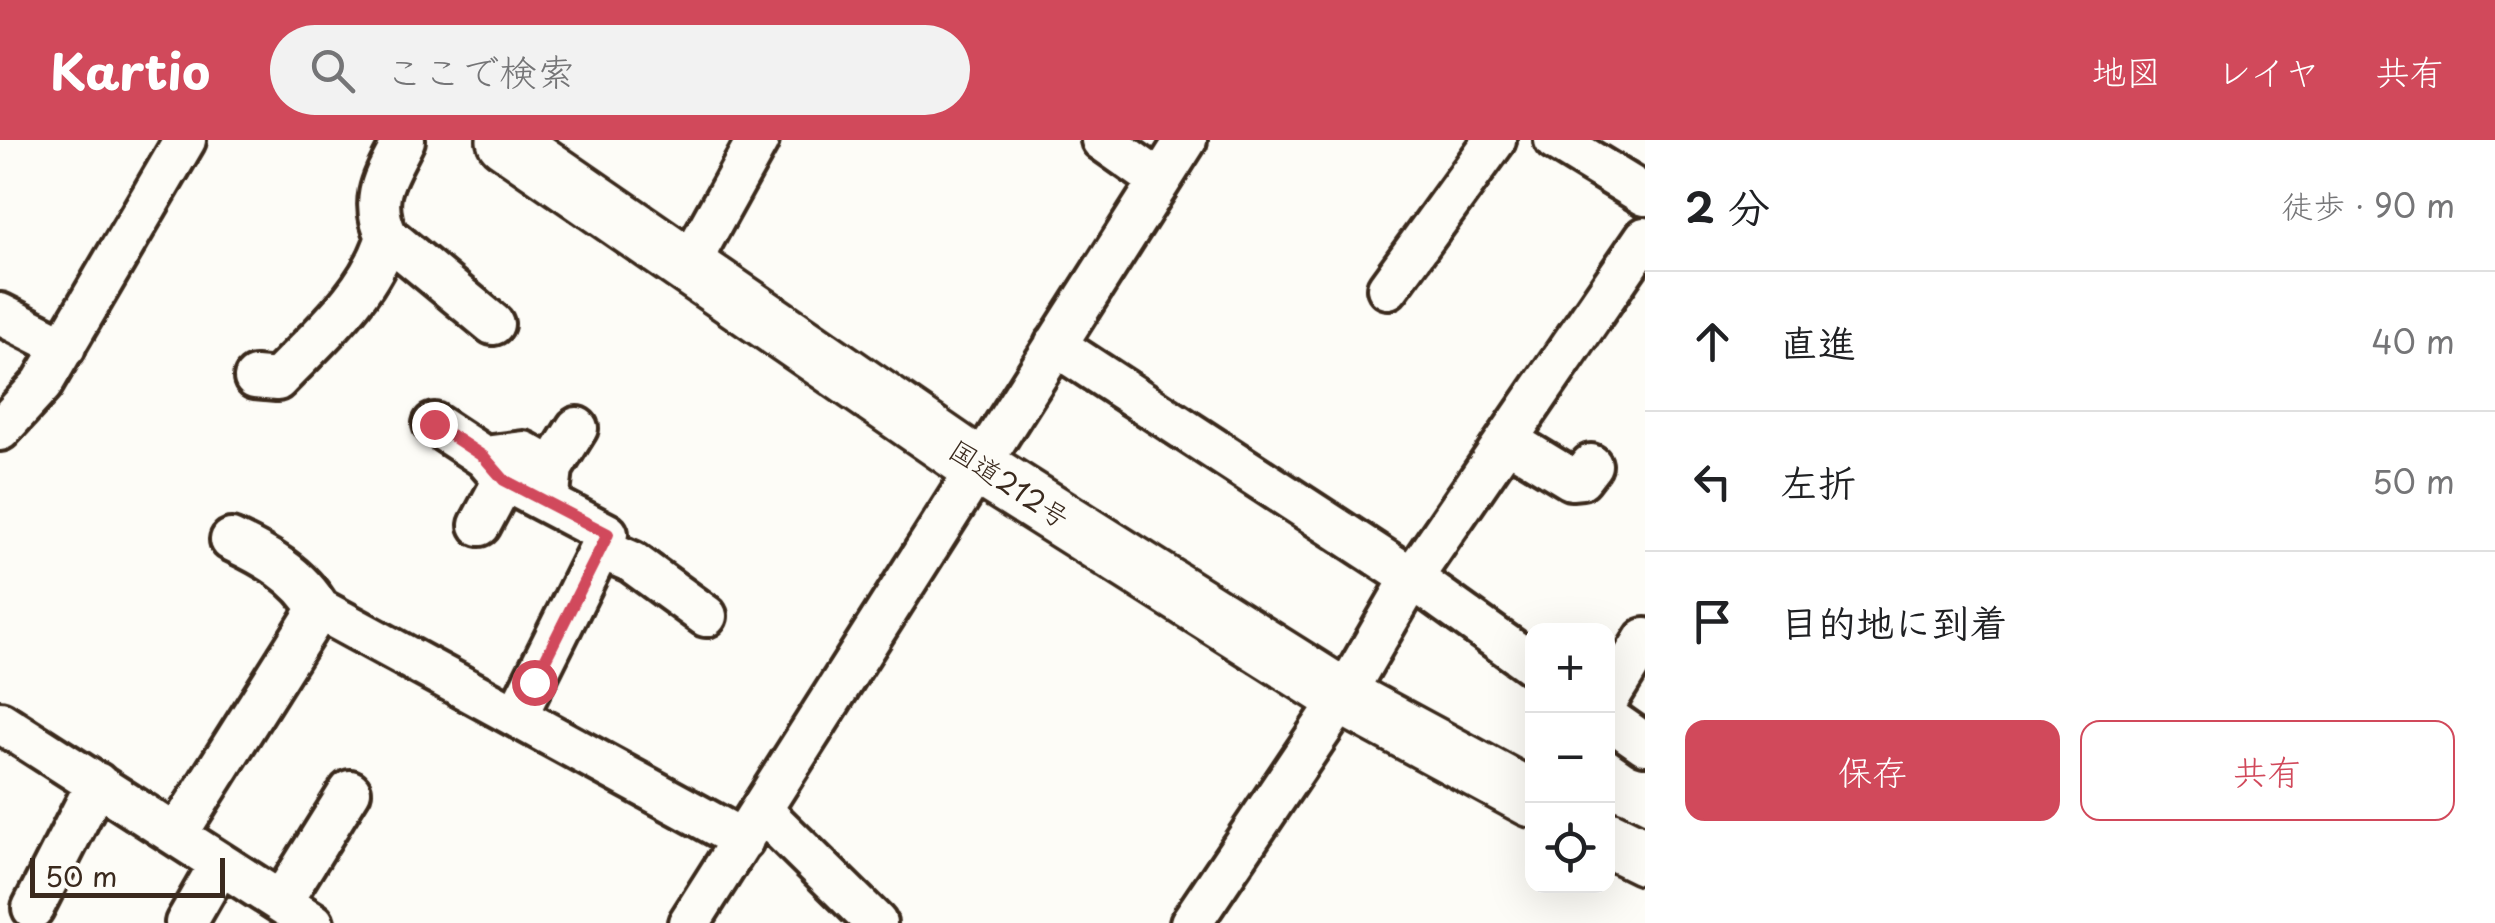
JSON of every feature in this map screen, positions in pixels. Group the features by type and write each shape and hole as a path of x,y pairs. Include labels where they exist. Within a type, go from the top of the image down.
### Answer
{"highway":[{"name":"国道212号","path":"504,140 980,467 1342,696 1525,795"},
{"path":"1615,842 1645,857"}],"street":[{"path":"0,430 42,384 185,140"},
{"path":"404,140 378,192 378,218 387,236 492,324"},
{"path":"688,266 758,140"},
{"path":"1102,140 1160,182"},
{"path":"689,923 1186,140"},
{"path":"1388,288 1495,140"},
{"path":"1555,140 1645,195"},
{"path":"255,378 277,380 346,307 382,255 387,236"},
{"path":"1191,923 1342,696 1412,578 1645,238"},
{"path":"0,314 66,346"},
{"path":"1055,345 1412,578 1525,659"},
{"path":"434,424 494,469 550,486 608,534 517,715"},
{"path":"550,486 577,428"},
{"path":"1507,440 1571,479 1582,478 1591,465"},
{"path":"480,525 494,469"},
{"path":"231,540 264,556 308,590 319,609 517,715 752,826 868,920"},
{"path":"600,548 632,562 706,616"},
{"path":"177,834 319,609"},
{"path":"1615,687 1645,639"},
{"path":"0,722 297,913 350,791"},
{"path":"1615,723 1645,744"},
{"path":"33,908 97,783"},
{"path":"186,923 220,864"}],"route":[{"path":"434,424 484,457 504,480 608,534 534,682"}]}
